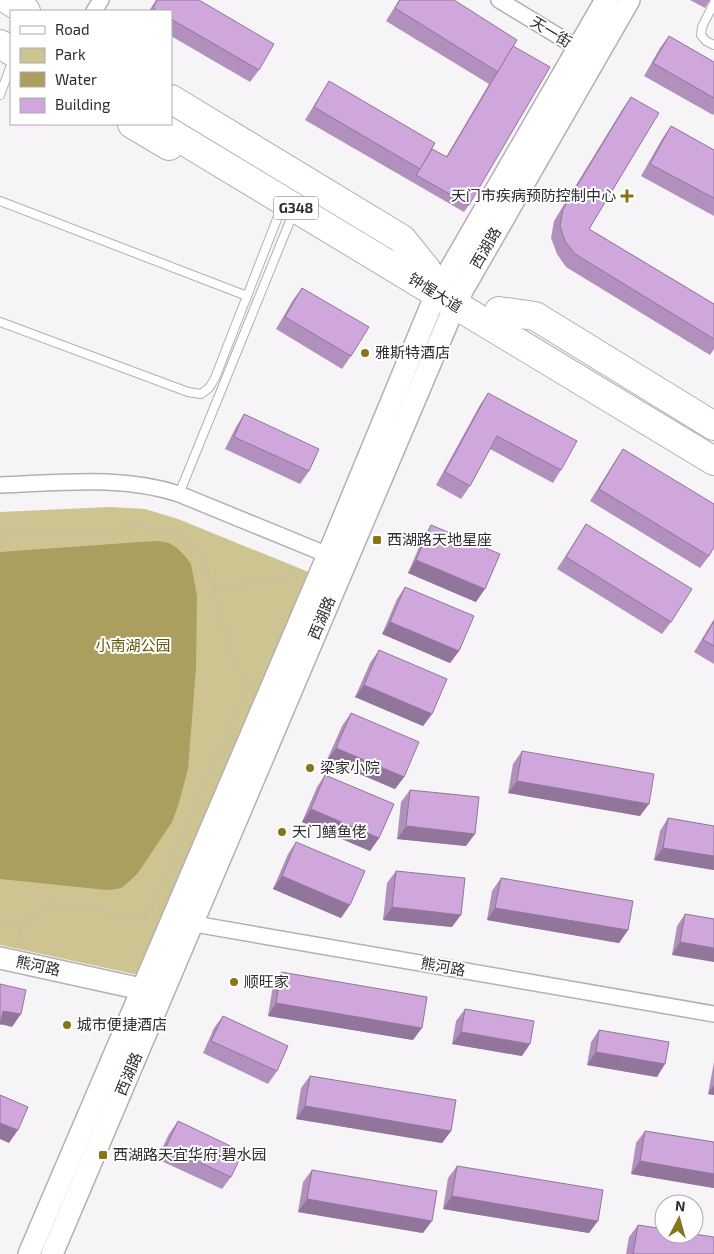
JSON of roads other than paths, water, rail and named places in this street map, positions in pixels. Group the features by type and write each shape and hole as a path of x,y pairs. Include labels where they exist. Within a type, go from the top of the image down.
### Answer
{"highway":[{"path":"8,0 24,10"},
{"path":"172,100 402,239 440,286"},
{"name":"钟惺大道","path":"172,117 496,320 714,461"},
{"path":"134,125 383,278 440,286"},
{"name":"钟惺大道","path":"158,125 440,286"},
{"path":"714,426 535,316 496,320 518,361 714,481"},
{"name":"钟惺大道","path":"496,320 714,442"}],"main road":[{"name":"西湖路","path":"52,1254 153,991 172,920 328,555 440,286 606,0"},
{"name":"西湖路","path":"29,1254 153,991 193,924 440,286 629,0"},
{"name":"熊河路","path":"8,959 153,991"}],"street":[{"name":"天一街","path":"499,0 578,48"},
{"path":"0,485 70,482 118,483 162,489 179,494 328,555"},
{"name":"熊河路","path":"172,920 714,1014"}],"lane":[{"path":"714,3 702,27 701,35 714,46"},
{"path":"0,95 10,68"},
{"path":"0,201 247,296"},
{"path":"0,322 188,392 201,394 209,388 215,378 247,296 284,217"},
{"path":"179,494 284,217"}],"water":[{"name":"小南湖公园","path":"159,541 169,543 177,548 191,564 197,596 196,669 188,769 172,822 138,873 123,887 117,889 107,890 0,879 0,552"}],"place":[{"name":"天门市疾病预防控制中心","path":"627,196"},
{"name":"雅斯特酒店","path":"365,353"},
{"name":"西湖路天地星座","path":"377,540"},
{"name":"梁家小院","path":"310,768"},
{"name":"天门鳝鱼佬","path":"282,832"},
{"name":"顺旺家","path":"234,982"},
{"name":"城市便捷酒店","path":"67,1025"},
{"name":"西湖路天宜华府·碧水园","path":"103,1155"}]}
